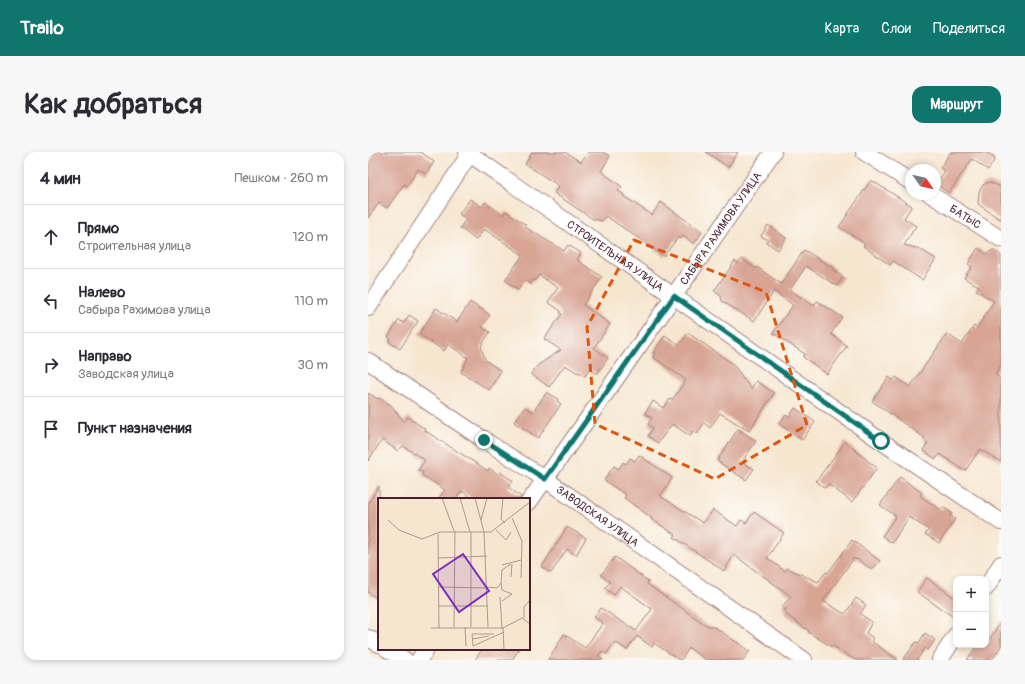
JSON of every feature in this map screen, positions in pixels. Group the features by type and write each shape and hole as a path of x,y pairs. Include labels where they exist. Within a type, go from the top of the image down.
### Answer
{"street":[{"name":"САБЫРА РАХИМОВА УЛИЦА","path":"530,501 773,152"},
{"path":"864,152 905,178"},
{"name":"СТРОИТЕЛЬНАЯ УЛИЦА","path":"469,153 881,441 1001,522"},
{"path":"368,308 469,153"},
{"name":"БАТЫС","path":"939,200 1001,240"},
{"name":"ЗАВОДСКАЯ УЛИЦА","path":"368,361 484,440 545,479 804,660"},
{"path":"989,583 1001,564"},
{"path":"368,638 378,643"},
{"path":"940,660 953,640"},
{"path":"389,650 405,660"},
{"path":"419,660 425,650"}],"highlighted area":[{"path":"634,240 766,292 807,425 715,479 595,424 587,327"}],"building":[{"path":"368,152 421,152 434,162 426,174 418,169 407,186 404,184 387,208 379,203 368,218"},
{"path":"532,152 565,152 581,162 588,152 603,152 610,156 601,171 622,187 618,191 624,195 623,196 652,215 661,202 702,232 694,244 683,236 681,239 678,237 664,256 606,216 602,221 593,219 554,193 559,186 525,164"},
{"path":"706,152 738,152 728,167"},
{"path":"951,152 986,152 995,159 988,170 972,159 949,193 941,187 941,177 945,171 941,169"},
{"path":"871,180 912,206 904,218 916,226 904,245 920,249 936,259 922,280 893,261 890,265 863,246 865,244 839,227"},
{"path":"989,182 1001,187 1001,220 978,204 979,192 983,185"},
{"path":"470,199 482,207 485,202 503,215 506,211 526,225 525,227 564,251 568,245 581,253 577,260 602,277 583,305 610,324 594,348 608,358 597,374 590,369 585,376 565,365 549,387 531,374 538,365 561,350 544,339 562,314 560,313 561,311 548,302 558,288 539,275 530,284 525,280 518,290 505,280 523,255 484,229 476,240 460,228 466,219 459,214"},
{"path":"768,225 786,238 778,250 766,242 768,240 761,236"},
{"path":"978,248 986,254 993,250 1001,255 1001,365 995,374 1001,379 1001,462 980,449 965,471 940,454 936,459 923,450 928,443 923,440 925,438 872,401 889,377 893,380 896,377 910,387 947,334 962,344 974,326 977,328 994,301 976,290 979,286 964,278 972,267 968,264"},
{"path":"804,250 835,269 834,271 843,277 837,286 806,266 790,290 814,306 817,301 842,317 831,334 847,346 827,374 803,357 805,354 773,333 793,305 774,291 754,321 722,301 721,296 714,291 735,261 738,264 742,259 756,269 757,267 781,284"},
{"path":"470,302 490,315 482,327 490,332 481,346 485,360 501,371 489,390 461,372 468,358 448,344 444,351 419,334 436,308 457,322"},
{"path":"409,315 418,321 400,349 389,342 391,339 388,337 399,320 404,323"},
{"path":"688,333 733,364 751,389 756,381 774,393 749,431 720,413 710,428 704,423 697,434 693,431 690,436 672,424 658,443 648,436 653,428 648,424 652,418 645,413 653,401 663,408 670,399 672,400 686,380 653,357 655,354 653,353 665,335 679,345"},
{"path":"547,392 558,399 557,401 561,404 538,438 514,422 525,407 533,412"},
{"path":"368,393 391,405 404,422 408,417 425,429 424,430 488,471 489,468 499,475 500,472 513,481 508,487 521,497 472,498 462,491 457,498 439,498 445,490 422,475 423,472 418,470 425,460 403,446 398,451 382,440 368,461"},
{"path":"795,408 815,422 802,440 779,424 786,415 789,417"},
{"path":"738,429 756,441 742,462 754,469 746,480 717,461"},
{"path":"845,442 877,468 852,502 828,484 825,488 816,481"},
{"path":"639,455 672,478 660,496 703,523 713,510 737,526 741,520 746,523 754,512 784,533 767,558 785,571 787,568 818,582 826,572 828,573 852,540 880,561 872,570 854,558 823,601 845,614 856,598 866,605 860,614 872,622 866,633 873,638 871,641 898,660 855,660 833,646 832,647 808,632 809,631 784,613 786,610 782,607 791,596 734,555 724,571 674,537 676,535 651,519 652,518 624,498 626,495 604,480 614,466 619,469 623,462 626,464 630,458 635,461"},
{"path":"900,477 922,493 920,496 941,510 943,507 952,513 950,516 955,519 939,543 925,534 929,530 909,517 892,543 882,536 896,516 880,505"},
{"path":"379,486 378,599 368,592 368,504"},
{"path":"567,527 586,538 576,555 567,549 551,573 542,567"},
{"path":"615,557 648,581 647,584 706,625 716,628 750,651 743,660 706,660 689,648 681,660 679,660 654,643 652,647 637,636 627,650 615,642 606,654 602,651 598,656 603,660 548,660 564,634 585,648 603,623 594,617 601,608 636,631 652,609 620,586 614,595 605,588 610,582 601,575"},
{"path":"927,578 953,597 953,614 952,616 917,592"},
{"path":"1001,621 1001,646 992,660 967,660 975,648 989,648 989,640"},
{"path":"925,633 935,640 928,650 925,648 917,660 903,660 916,642 919,643"},
{"path":"481,650 518,650 512,660 475,660"}],"route":[{"path":"484,440 545,479 674,296 881,441"}]}
